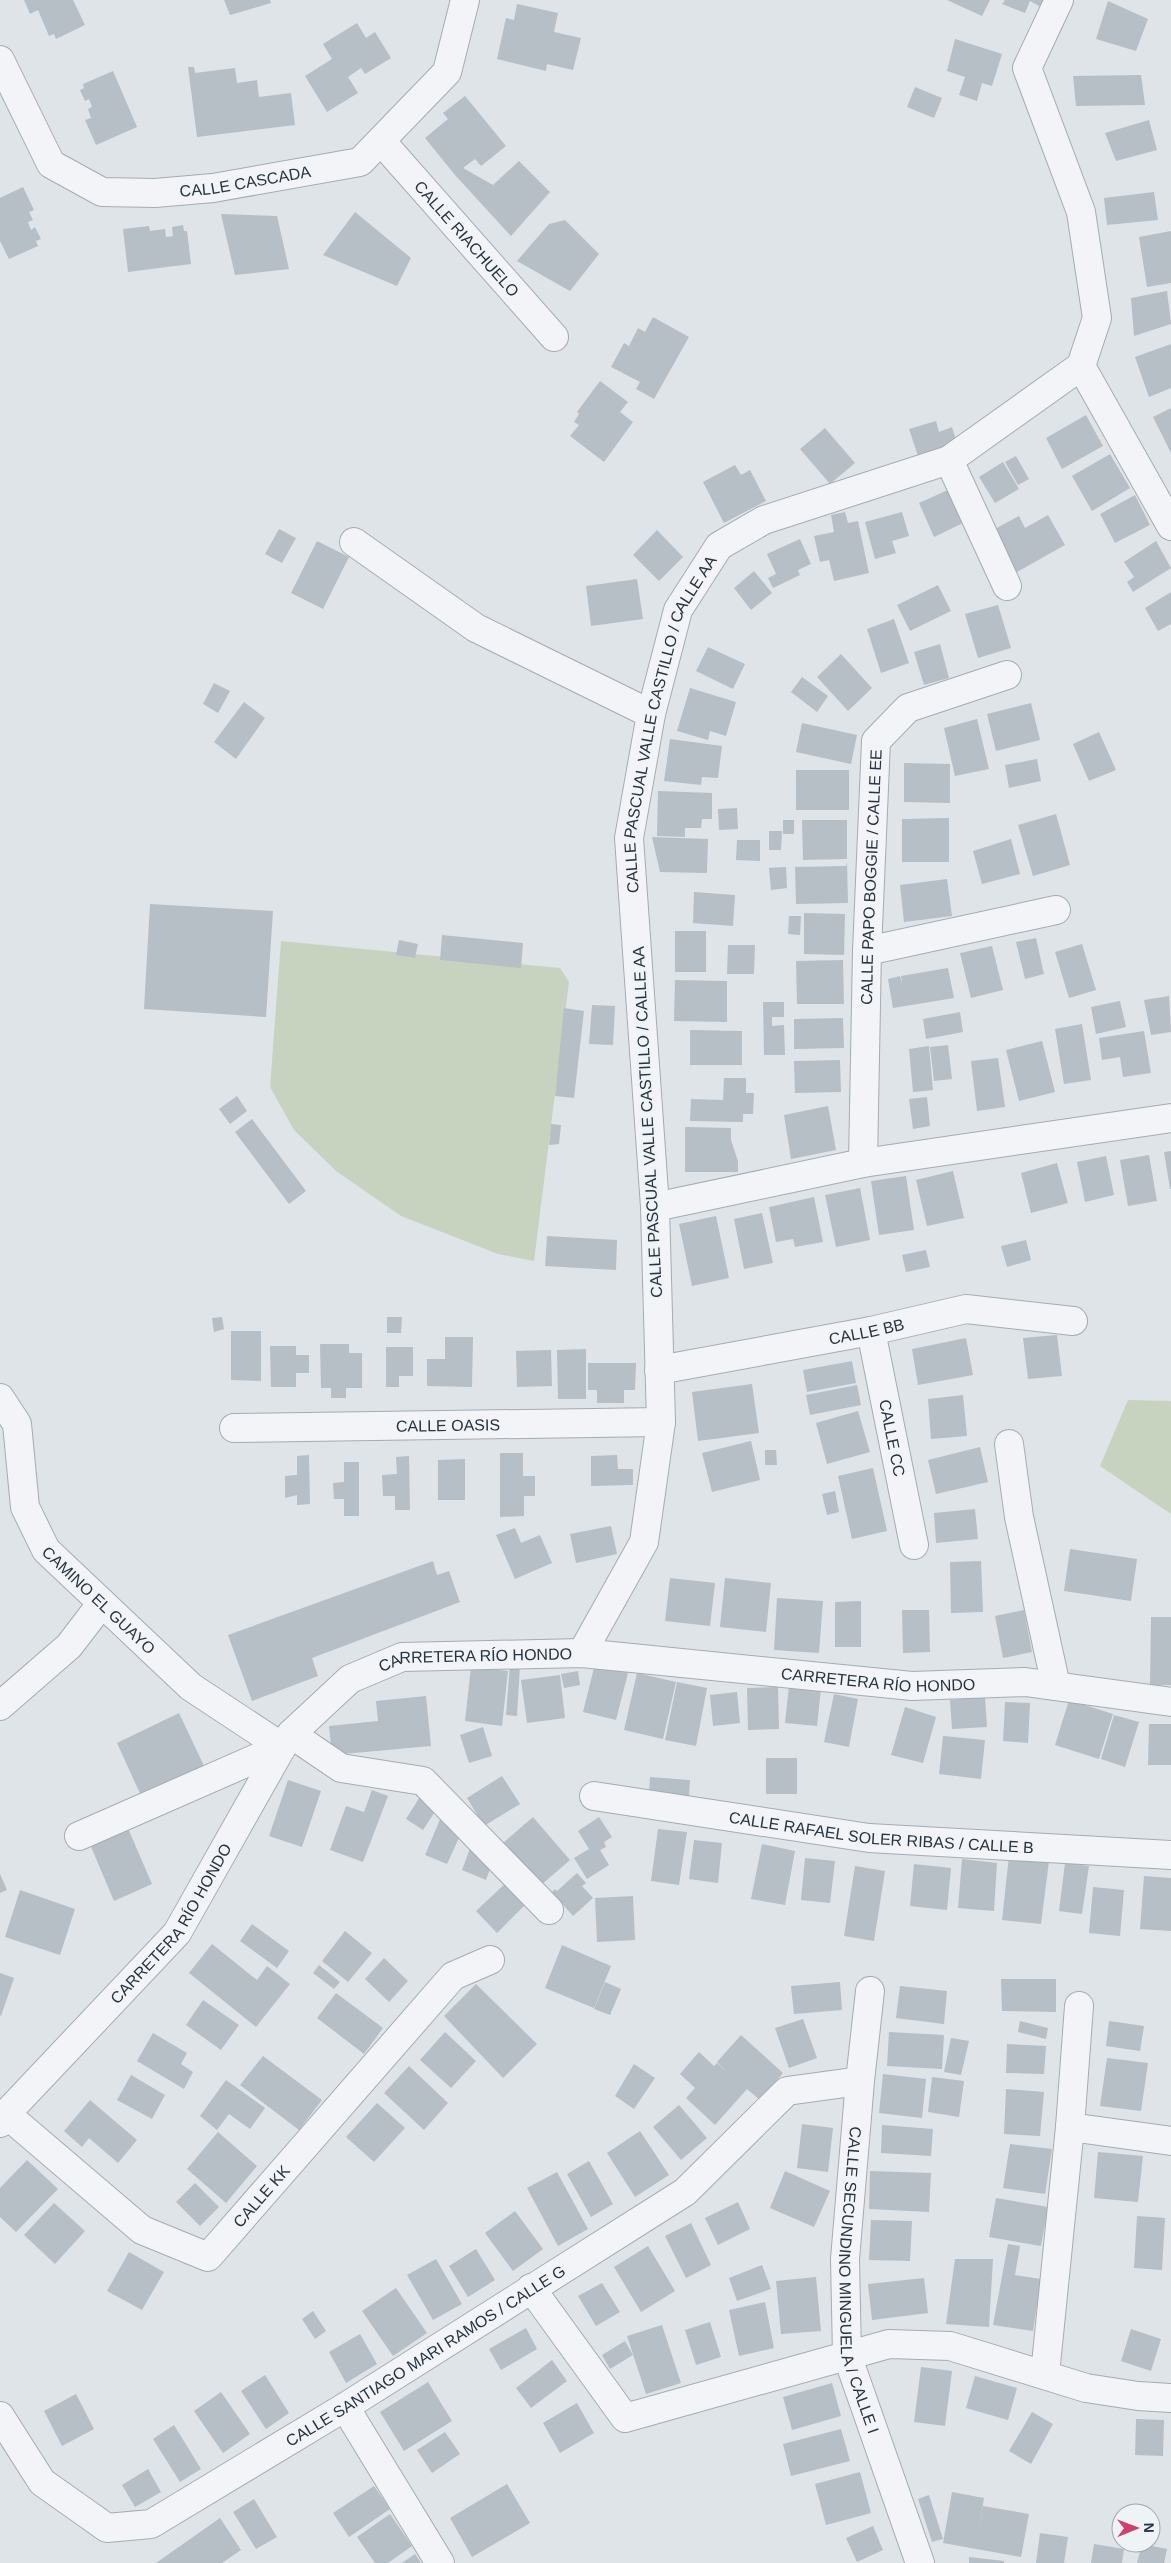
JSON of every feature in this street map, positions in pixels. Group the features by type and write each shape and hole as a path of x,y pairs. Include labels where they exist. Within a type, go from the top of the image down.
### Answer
{"street":[{"name":"CALLE CASCADA","path":"0,60 51,164 102,192 155,193 213,188 360,162 447,72 465,0"},
{"path":"1059,0 1027,68 1081,212 1096,318 1081,366 1171,526"},
{"name":"CALLE RIACHUELO","path":"381,141 554,337"},
{"name":"CALLE PASCUAL VALLE CASTILLO / CALLE AA","path":"582,1653 644,1542 661,1422 655,1207 629,838 651,714 678,610 719,546 764,520 949,460 1081,366"},
{"path":"949,460 1007,586"},
{"path":"354,542 476,628 651,714"},
{"name":"CALLE PAPO BOGGIE / CALLE EE","path":"863,1163 867,950 876,741 908,708 1007,675"},
{"path":"867,950 1056,910"},
{"path":"655,1207 863,1163 1171,1118"},
{"name":"CALLE BB","path":"659,1370 871,1331 966,1308 1074,1321"},
{"name":"CALLE CC","path":"871,1331 914,1545"},
{"name":"CAMINO EL GUAYO","path":"0,1399 17,1424 25,1507 46,1550 190,1687 341,1768 422,1782 549,1910"},
{"name":"CALLE OASIS","path":"234,1428 661,1422"},
{"path":"1009,1444 1019,1517 1056,1686"},
{"path":"0,1706 69,1646 102,1604"},
{"name":"CARRETERA RÍO HONDO","path":"3,2118 177,1933 286,1740 350,1679 402,1657 582,1653 912,1686 1025,1682 1171,1702"},
{"path":"79,1836 286,1740"},
{"name":"CALLE RAFAEL SOLER RIBAS / CALLE B","path":"594,1796 869,1838 1171,1855"},
{"name":"CALLE KK","path":"3,2118 142,2230 208,2257 453,1976 490,1960"},
{"name":"CALLE SECUNDINO MINGUELA / CALLE I","path":"870,1991 860,2081 845,2259 847,2356 920,2563"},
{"path":"1045,2374 1070,2127 1079,2006"},
{"name":"CALLE SANTIAGO MARI RAMOS / CALLE G","path":"0,2416 42,2482 107,2528 151,2524 345,2407 685,2192 787,2091 860,2081"},
{"path":"1070,2127 1171,2141"},
{"path":"531,2288 625,2418 889,2344 950,2346 1086,2388 1138,2396 1171,2398"},
{"path":"345,2407 440,2563"}],"green space":[{"path":"281,941 560,968 569,982 534,1261 498,1254 401,1216 336,1171 294,1130 270,1087"},
{"path":"1128,1400 1171,1401 1171,1514 1100,1466"}],"building":[{"path":"24,0 73,0 85,25 56,39 54,34 49,36 38,10 30,14"},
{"path":"224,0 270,0 271,3 230,15"},
{"path":"947,0 990,0 982,16"},
{"path":"1005,0 1044,0 1041,7 1030,1 1025,13 1002,4"},
{"path":"1108,1 1148,19 1136,51 1096,39"},
{"path":"517,4 558,13 554,32 581,38 573,70 547,64 546,71 497,59 506,18 514,20"},
{"path":"357,23 366,38 375,32 391,58 365,74 361,68 348,77 358,93 327,112 305,76 332,59 323,44"},
{"path":"955,39 1002,54 992,86 982,83 977,101 959,95 965,77 947,71"},
{"path":"188,67 194,67 195,73 235,68 237,83 257,80 259,97 291,93 295,125 197,137"},
{"path":"113,71 137,127 96,145 85,120 91,118 88,109 92,107 89,99 85,101 80,90 84,88 83,84"},
{"path":"1141,75 1145,105 1076,106 1073,76"},
{"path":"915,87 942,98 934,118 907,107"},
{"path":"465,96 506,146 481,166 475,159 463,168 493,185 519,161 550,192 511,236 455,175 425,138 448,119 443,113"},
{"path":"1149,120 1157,150 1116,161 1105,133"},
{"path":"23,187 34,210 29,212 33,220 28,222 31,230 35,227 41,239 36,241 38,246 9,259 0,241 0,198"},
{"path":"1154,192 1158,220 1107,225 1104,198"},
{"path":"355,212 411,258 397,286 323,255"},
{"path":"221,214 277,216 289,269 235,275"},
{"path":"565,220 599,254 570,291 517,261 549,224"},
{"path":"183,225 184,231 187,231 191,264 128,272 123,229 149,226 150,231 165,229 166,237 173,236 172,227"},
{"path":"1171,231 1171,283 1147,287 1139,237"},
{"path":"1167,291 1171,324 1134,336 1131,298"},
{"path":"653,317 689,337 654,399 636,389 640,382 611,367 624,343 629,346 638,328 645,332"},
{"path":"1171,344 1171,388 1149,397 1135,357"},
{"path":"600,381 628,402 620,412 633,422 604,462 570,436 579,425 574,422 579,414 577,412"},
{"path":"1171,408 1171,453 1153,417"},
{"path":"1086,415 1103,446 1062,469 1046,438"},
{"path":"936,421 939,432 952,427 958,446 919,459 909,429"},
{"path":"825,428 855,463 830,484 800,449"},
{"path":"1110,454 1130,488 1092,511 1072,476"},
{"path":"1016,456 1029,479 1018,485 1005,462"},
{"path":"1003,462 1019,489 995,503 979,477"},
{"path":"735,465 741,475 750,470 766,501 724,523 703,482"},
{"path":"950,489 965,522 934,537 919,503"},
{"path":"1135,495 1150,525 1115,543 1100,514"},
{"path":"845,512 848,523 858,521 869,573 834,581 829,560 820,562 814,536 834,532 831,515"},
{"path":"902,512 909,536 892,541 896,553 875,559 865,522"},
{"path":"1048,515 1065,545 1017,572 993,530 1019,516 1025,528"},
{"path":"279,529 296,538 282,563 265,554"},
{"path":"657,530 683,557 659,581 633,555"},
{"path":"800,539 811,564 798,570 800,575 773,588 768,578 776,574 767,554"},
{"path":"317,541 349,557 323,609 291,593"},
{"path":"1156,541 1171,568 1133,592 1127,582 1134,577 1124,562"},
{"path":"754,571 772,593 751,610 734,588"},
{"path":"637,579 643,619 591,626 586,586"},
{"path":"938,585 951,611 910,631 897,605"},
{"path":"1171,592 1171,624 1158,631 1145,608"},
{"path":"998,605 1011,648 978,658 965,614"},
{"path":"894,619 909,663 881,673 867,629"},
{"path":"940,644 949,678 924,685 914,652"},
{"path":"708,647 745,664 733,689 696,671"},
{"path":"841,654 872,688 848,711 817,677"},
{"path":"802,677 828,696 817,712 791,692"},
{"path":"214,683 230,691 218,713 203,704"},
{"path":"690,688 736,702 726,736 710,731 708,740 677,731"},
{"path":"244,702 265,718 236,759 214,742"},
{"path":"1031,703 1040,740 996,751 987,714"},
{"path":"977,719 989,769 955,776 944,728"},
{"path":"802,723 857,735 851,764 796,752"},
{"path":"1099,732 1116,770 1089,781 1073,744"},
{"path":"670,739 722,746 718,778 702,777 701,785 664,781"},
{"path":"1037,759 1041,781 1009,788 1005,765"},
{"path":"904,763 950,764 950,803 904,802"},
{"path":"796,770 849,770 849,810 796,810"},
{"path":"658,791 712,793 712,819 702,819 701,828 685,828 685,837 657,836"},
{"path":"737,808 738,829 719,830 718,809"},
{"path":"1056,814 1070,865 1033,876 1018,825"},
{"path":"949,818 949,862 902,862 902,819"},
{"path":"783,820 794,820 794,834 783,834"},
{"path":"802,820 847,820 847,859 803,860"},
{"path":"769,831 782,831 781,850 769,850"},
{"path":"652,837 708,839 707,873 660,872"},
{"path":"1011,839 1020,874 982,884 973,851"},
{"path":"737,840 760,840 760,861 736,860"},
{"path":"847,862 848,903 796,904 795,867 846,866"},
{"path":"786,867 787,888 771,890 769,868"},
{"path":"947,879 952,916 904,922 900,885"},
{"path":"694,892 735,895 733,926 693,923"},
{"path":"150,904 273,911 266,1017 144,1009"},
{"path":"804,913 845,914 844,955 804,954"},
{"path":"789,916 801,916 800,935 788,934"},
{"path":"675,931 706,931 706,972 675,972"},
{"path":"442,935 523,943 521,968 440,960"},
{"path":"1036,938 1044,974 1025,979 1016,942"},
{"path":"399,940 418,944 415,958 396,955"},
{"path":"1082,944 1096,990 1069,998 1055,952"},
{"path":"728,945 755,945 754,974 727,974"},
{"path":"992,946 1003,990 971,998 960,953"},
{"path":"843,960 844,1004 797,1004 796,961"},
{"path":"948,968 954,998 893,1008 888,979 900,976 902,984 901,976"},
{"path":"675,980 727,981 727,1022 674,1021"},
{"path":"1169,996 1171,1032 1151,1035 1144,1000"},
{"path":"1120,1001 1126,1027 1096,1034 1091,1007"},
{"path":"763,1002 784,1002 784,1017 772,1017 772,1026 784,1025 785,1055 764,1055"},
{"path":"592,1005 615,1006 613,1045 589,1044"},
{"path":"564,1008 584,1011 574,1098 555,1096"},
{"path":"960,1012 963,1032 926,1039 923,1019"},
{"path":"843,1018 844,1048 794,1049 794,1019"},
{"path":"1082,1024 1091,1080 1064,1084 1055,1029"},
{"path":"690,1030 742,1031 742,1065 690,1065"},
{"path":"1144,1031 1151,1073 1123,1077 1120,1057 1102,1060 1099,1038"},
{"path":"1042,1041 1055,1092 1019,1101 1006,1050"},
{"path":"948,1045 952,1079 934,1081 930,1047"},
{"path":"929,1046 933,1090 913,1092 909,1049"},
{"path":"998,1058 1005,1107 977,1111 971,1061"},
{"path":"840,1060 841,1092 795,1093 794,1061"},
{"path":"724,1078 746,1078 746,1093 754,1093 753,1114 743,1114 743,1122 690,1121 691,1099 723,1100"},
{"path":"237,1096 247,1111 230,1124 219,1109"},
{"path":"927,1097 930,1126 913,1129 909,1099"},
{"path":"828,1106 836,1150 791,1159 784,1115"},
{"path":"252,1119 306,1191 289,1204 235,1132"},
{"path":"551,1124 561,1125 559,1144 549,1145"},
{"path":"685,1127 731,1128 731,1140 738,1161 738,1172 685,1172"},
{"path":"1171,1151 1171,1189 1170,1189 1164,1152"},
{"path":"1149,1155 1157,1201 1128,1206 1120,1160"},
{"path":"1106,1156 1114,1195 1085,1202 1077,1162"},
{"path":"1057,1163 1068,1203 1031,1213 1021,1173"},
{"path":"953,1171 964,1218 927,1226 916,1180"},
{"path":"906,1176 914,1230 879,1235 871,1181"},
{"path":"860,1188 870,1240 836,1247 825,1195"},
{"path":"814,1197 823,1242 795,1247 793,1239 776,1242 769,1207"},
{"path":"762,1213 773,1263 744,1269 734,1219"},
{"path":"716,1216 729,1278 692,1286 679,1224"},
{"path":"547,1236 617,1240 616,1270 545,1266"},
{"path":"1026,1240 1031,1260 1007,1267 1001,1246"},
{"path":"926,1250 930,1267 906,1272 902,1255"},
{"path":"222,1317 224,1329 214,1332 212,1318"},
{"path":"387,1317 402,1317 401,1333 387,1333"},
{"path":"231,1331 261,1331 261,1381 231,1380"},
{"path":"1057,1335 1062,1376 1028,1379 1023,1338"},
{"path":"445,1337 473,1337 472,1387 427,1386 427,1359 445,1359"},
{"path":"966,1338 973,1375 918,1385 912,1349"},
{"path":"320,1344 349,1344 349,1353 362,1353 362,1388 346,1388 346,1398 331,1398 331,1388 321,1388"},
{"path":"270,1346 296,1346 296,1355 309,1355 309,1373 296,1373 296,1387 271,1387"},
{"path":"386,1347 413,1347 413,1376 399,1376 399,1387 386,1387"},
{"path":"586,1349 586,1399 558,1399 557,1350"},
{"path":"551,1350 552,1386 517,1387 516,1351"},
{"path":"852,1361 856,1383 807,1392 803,1370"},
{"path":"588,1363 636,1363 635,1390 624,1390 624,1403 597,1403 597,1390 588,1390"},
{"path":"752,1384 759,1433 698,1441 692,1392"},
{"path":"857,1385 861,1405 810,1415 806,1395"},
{"path":"963,1395 967,1436 931,1439 928,1399"},
{"path":"858,1411 870,1452 827,1464 816,1423"},
{"path":"751,1441 760,1480 712,1492 702,1453"},
{"path":"980,1447 988,1482 936,1494 928,1460"},
{"path":"765,1450 776,1450 777,1465 765,1465"},
{"path":"500,1453 523,1453 523,1476 535,1476 535,1496 524,1496 524,1516 500,1517"},
{"path":"309,1455 310,1504 297,1505 297,1495 285,1498 285,1476 297,1475 297,1456"},
{"path":"617,1455 618,1469 633,1469 633,1485 591,1486 591,1456"},
{"path":"409,1456 410,1510 395,1510 395,1496 383,1496 382,1475 397,1474 396,1457"},
{"path":"465,1459 465,1500 438,1500 438,1460"},
{"path":"344,1462 359,1462 359,1516 344,1516 344,1499 334,1499 333,1483 344,1482"},
{"path":"873,1468 887,1531 852,1539 838,1476"},
{"path":"835,1491 839,1512 827,1515 822,1494"},
{"path":"975,1509 978,1539 936,1543 934,1513"},
{"path":"611,1526 617,1554 576,1563 570,1534"},
{"path":"515,1528 521,1543 540,1535 552,1563 515,1579 496,1535"},
{"path":"1070,1549 1137,1559 1131,1601 1064,1591"},
{"path":"433,1561 437,1575 449,1571 460,1602 312,1658 318,1676 252,1701 228,1635"},
{"path":"981,1561 983,1612 951,1613 950,1562"},
{"path":"670,1578 715,1583 710,1626 665,1621"},
{"path":"725,1578 771,1583 766,1632 720,1627"},
{"path":"777,1598 823,1601 819,1653 774,1650"},
{"path":"861,1601 861,1647 835,1647 835,1602"},
{"path":"902,1610 929,1610 930,1652 903,1653"},
{"path":"1024,1610 1032,1652 1003,1658 995,1616"},
{"path":"1151,1617 1171,1617 1171,1685 1150,1685"},
{"path":"510,1664 520,1665 517,1716 506,1715"},
{"path":"595,1664 628,1673 616,1720 583,1712"},
{"path":"471,1667 508,1671 502,1726 465,1721"},
{"path":"578,1671 580,1685 564,1688 561,1674"},
{"path":"637,1673 676,1682 663,1739 624,1730"},
{"path":"560,1675 565,1718 527,1723 521,1680"},
{"path":"677,1682 707,1688 696,1746 665,1740"},
{"path":"789,1686 821,1689 817,1726 785,1723"},
{"path":"778,1687 779,1729 748,1730 747,1688"},
{"path":"737,1692 740,1723 713,1726 710,1695"},
{"path":"834,1694 858,1699 849,1747 824,1742"},
{"path":"426,1696 431,1746 332,1755 329,1726 378,1721 376,1701"},
{"path":"985,1697 987,1727 952,1729 950,1700"},
{"path":"1069,1700 1113,1714 1099,1759 1055,1745"},
{"path":"1005,1702 1030,1703 1028,1743 1003,1741"},
{"path":"905,1707 936,1717 923,1763 891,1755"},
{"path":"179,1713 206,1770 143,1800 117,1743"},
{"path":"1114,1715 1139,1722 1125,1767 1101,1759"},
{"path":"1149,1724 1171,1724 1171,1765 1148,1765"},
{"path":"483,1727 492,1756 469,1763 460,1735"},
{"path":"943,1736 985,1740 981,1779 939,1774"},
{"path":"766,1758 797,1758 797,1794 766,1794"},
{"path":"502,1776 520,1804 484,1826 467,1798"},
{"path":"650,1777 690,1780 689,1796 649,1793"},
{"path":"288,1780 321,1791 302,1847 269,1836"},
{"path":"372,1790 388,1796 363,1862 330,1850 346,1806 364,1812"},
{"path":"423,1792 440,1804 423,1830 406,1819"},
{"path":"441,1817 464,1827 447,1864 425,1855"},
{"path":"533,1817 570,1860 540,1886 503,1843"},
{"path":"599,1817 612,1837 604,1842 606,1847 600,1850 609,1865 587,1879 574,1858 589,1849 578,1831"},
{"path":"127,1826 152,1884 114,1901 89,1842"},
{"path":"658,1829 687,1832 679,1885 651,1881"},
{"path":"694,1840 722,1843 718,1883 689,1879"},
{"path":"762,1844 795,1851 785,1905 751,1899"},
{"path":"471,1846 495,1855 486,1880 462,1870"},
{"path":"1009,1856 1049,1861 1041,1924 1002,1920"},
{"path":"805,1858 835,1861 830,1903 801,1900"},
{"path":"962,1859 997,1863 994,1911 958,1908"},
{"path":"1065,1863 1089,1866 1082,1914 1059,1911"},
{"path":"914,1864 951,1868 947,1910 910,1906"},
{"path":"855,1866 885,1871 874,1941 844,1936"},
{"path":"577,1873 586,1883 582,1886 593,1898 573,1916 552,1892 555,1889 557,1891"},
{"path":"0,1874 7,1890 0,1893"},
{"path":"1144,1876 1171,1878 1171,1931 1140,1929"},
{"path":"508,1881 528,1902 497,1933 476,1911"},
{"path":"1093,1887 1124,1890 1120,1936 1089,1933"},
{"path":"20,1890 75,1909 60,1955 5,1937"},
{"path":"633,1896 635,1940 597,1942 595,1898"},
{"path":"252,1924 289,1951 277,1968 240,1941"},
{"path":"345,1931 372,1953 348,1982 322,1961"},
{"path":"212,1944 257,1980 267,1966 290,1984 256,2027 189,1973"},
{"path":"562,1945 611,1966 594,2008 545,1988"},
{"path":"384,1958 408,1981 389,2002 365,1979"},
{"path":"319,1965 340,1982 334,1989 313,1973"},
{"path":"0,1973 14,1978 1,2016 0,2015"},
{"path":"1001,1979 1056,1979 1056,2012 1002,2011"},
{"path":"605,1982 621,1989 610,2015 594,2009"},
{"path":"840,1982 842,2010 794,2014 791,1986"},
{"path":"476,1984 537,2044 503,2078 444,2016"},
{"path":"900,1986 947,1991 944,2024 896,2018"},
{"path":"336,1993 383,2028 364,2054 317,2018"},
{"path":"203,2000 239,2025 221,2050 186,2025"},
{"path":"803,2019 817,2058 789,2068 775,2028"},
{"path":"1020,2021 1048,2028 1046,2039 1018,2032"},
{"path":"1109,2021 1144,2026 1140,2051 1106,2046"},
{"path":"445,2032 476,2061 451,2088 420,2060"},
{"path":"889,2032 944,2035 942,2069 887,2066"},
{"path":"153,2033 187,2053 181,2064 193,2072 184,2089 137,2061"},
{"path":"741,2035 783,2073 760,2100 747,2089 715,2125 686,2098 695,2088 680,2074 699,2052 714,2066 717,2063 728,2073 717,2062"},
{"path":"951,2038 969,2041 961,2075 944,2072"},
{"path":"1007,2044 1046,2046 1044,2074 1006,2073"},
{"path":"263,2056 322,2100 299,2130 240,2085"},
{"path":"1107,2058 1148,2063 1141,2111 1100,2106"},
{"path":"634,2064 655,2078 634,2109 615,2096"},
{"path":"409,2066 448,2103 424,2130 384,2093"},
{"path":"883,2074 926,2079 922,2118 879,2113"},
{"path":"131,2075 165,2095 152,2119 117,2100"},
{"path":"932,2077 964,2081 959,2117 928,2112"},
{"path":"226,2080 265,2108 250,2129 229,2114 217,2130 200,2116"},
{"path":"1006,2089 1044,2092 1040,2136 1004,2134"},
{"path":"90,2100 137,2140 118,2163 89,2138 82,2147 64,2131"},
{"path":"377,2103 405,2128 374,2162 346,2137"},
{"path":"679,2105 707,2138 681,2160 653,2127"},
{"path":"802,2124 833,2128 828,2172 797,2168"},
{"path":"882,2125 933,2129 931,2156 881,2153"},
{"path":"640,2131 669,2175 635,2197 607,2153"},
{"path":"218,2132 257,2166 226,2203 187,2169"},
{"path":"1010,2144 1052,2149 1045,2194 1003,2188"},
{"path":"1098,2152 1143,2156 1138,2202 1094,2198"},
{"path":"27,2160 58,2189 16,2232 0,2217 0,2188"},
{"path":"589,2161 613,2204 591,2217 567,2174"},
{"path":"785,2171 830,2191 814,2227 770,2208"},
{"path":"870,2171 931,2173 929,2212 869,2209"},
{"path":"557,2172 588,2229 558,2246 527,2188"},
{"path":"195,2183 219,2207 200,2226 176,2202"},
{"path":"996,2198 1048,2207 1041,2246 989,2237"},
{"path":"738,2202 750,2229 718,2245 705,2218"},
{"path":"54,2203 85,2231 55,2264 24,2235"},
{"path":"515,2211 543,2249 513,2271 485,2233"},
{"path":"1137,2216 1165,2218 1162,2270 1134,2268"},
{"path":"871,2220 912,2221 910,2261 869,2260"},
{"path":"691,2223 711,2265 686,2278 665,2236"},
{"path":"1008,2244 1020,2246 1015,2275 1041,2279 1033,2331 993,2325"},
{"path":"648,2246 675,2291 641,2312 614,2267"},
{"path":"476,2249 495,2280 468,2297 449,2266"},
{"path":"129,2252 164,2272 142,2310 107,2291"},
{"path":"436,2259 462,2304 433,2320 407,2275"},
{"path":"955,2259 993,2259 989,2327 946,2324"},
{"path":"762,2265 771,2289 737,2301 729,2278"},
{"path":"816,2277 821,2331 781,2334 776,2281"},
{"path":"924,2278 928,2313 872,2320 868,2284"},
{"path":"602,2283 620,2312 596,2326 578,2296"},
{"path":"396,2288 427,2333 393,2356 362,2311"},
{"path":"765,2302 774,2348 739,2356 729,2310"},
{"path":"313,2311 326,2331 315,2339 302,2319"},
{"path":"710,2322 721,2357 696,2365 685,2330"},
{"path":"662,2325 681,2383 646,2394 627,2336"},
{"path":"526,2328 537,2349 501,2370 489,2349"},
{"path":"1131,2329 1161,2339 1151,2371 1121,2361"},
{"path":"360,2334 377,2364 346,2383 329,2352"},
{"path":"625,2341 633,2355 610,2369 602,2355"},
{"path":"552,2360 567,2381 531,2408 516,2388"},
{"path":"921,2367 952,2371 945,2426 914,2422"},
{"path":"265,2375 289,2413 266,2429 241,2391"},
{"path":"975,2376 1017,2388 1008,2420 966,2408"},
{"path":"428,2382 452,2421 404,2451 380,2412"},
{"path":"832,2383 841,2416 792,2430 783,2397"},
{"path":"221,2392 250,2434 223,2453 194,2411"},
{"path":"76,2394 94,2429 62,2446 44,2411"},
{"path":"577,2403 594,2433 560,2453 543,2423"},
{"path":"1032,2412 1053,2424 1031,2464 1009,2451"},
{"path":"1136,2419 1164,2420 1163,2456 1135,2455"},
{"path":"174,2425 201,2469 180,2482 153,2439"},
{"path":"841,2429 850,2461 791,2476 783,2444"},
{"path":"445,2432 460,2454 432,2473 417,2450"},
{"path":"148,2469 161,2492 135,2507 122,2485"},
{"path":"860,2472 871,2513 826,2525 815,2484"},
{"path":"507,2484 530,2523 472,2557 450,2518"},
{"path":"374,2486 390,2509 349,2537 333,2513"},
{"path":"952,2492 984,2498 979,2528 983,2506 1029,2514 1021,2557 943,2543"},
{"path":"929,2495 943,2539 932,2542 918,2499"},
{"path":"254,2499 277,2537 256,2549 233,2512"},
{"path":"390,2514 412,2546 388,2563 375,2563 357,2537"},
{"path":"220,2518 241,2550 222,2563 156,2563"},
{"path":"873,2526 883,2550 857,2562 846,2538"},
{"path":"1040,2533 1068,2537 1064,2563 1036,2563"},
{"path":"1094,2544 1111,2547 1111,2553 1123,2553 1122,2563 1091,2563"},
{"path":"1161,2548 1167,2549 1164,2563 1137,2563 1140,2553 1161,2553"},
{"path":"415,2554 421,2563 402,2563"},
{"path":"969,2557 1004,2561 1004,2563 969,2563"}]}
